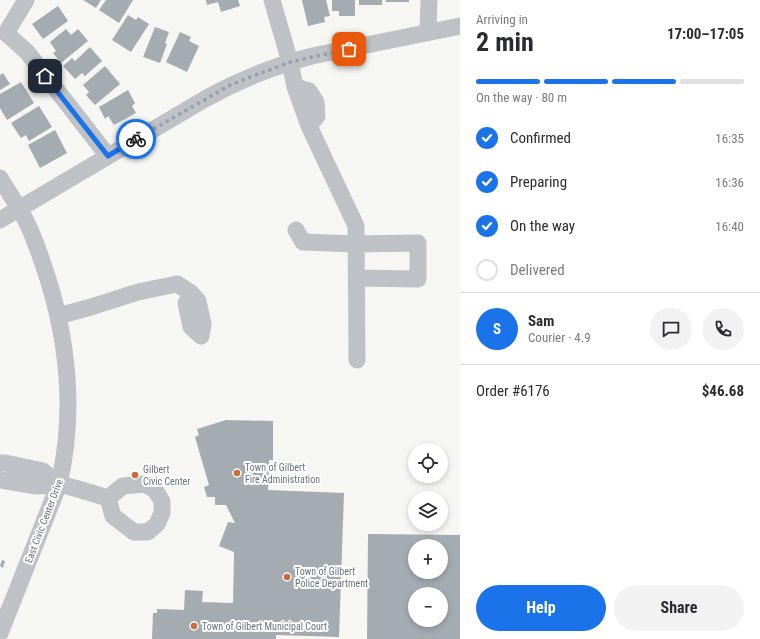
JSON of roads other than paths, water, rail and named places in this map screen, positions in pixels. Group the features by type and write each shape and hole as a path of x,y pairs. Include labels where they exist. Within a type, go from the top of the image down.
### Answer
{"street":[{"path":"26,0 6,33 26,52 108,156"},
{"path":"272,0 290,62 295,87 309,126 356,226 357,360"},
{"path":"428,32 429,0"},
{"path":"0,220 228,86 290,62 312,56 460,26"},
{"name":"East Civic Center Drive","path":"0,178 26,222 47,275 58,316 66,366 68,415 68,430 64,462 59,484 0,633"},
{"path":"296,230 303,242 356,244 418,243 418,280 357,278"},
{"path":"58,316 138,292 177,284 191,293"},
{"path":"0,463 43,471 59,484"},
{"path":"0,480 37,486 59,484 108,498"}],"place":[{"name":"Town of Gilbert Fire Administration","path":"237,473"},
{"name":"Gilbert Civic Center","path":"135,475"},
{"name":"Town of Gilbert Police Department","path":"287,577"},
{"name":"Town of Gilbert Municipal Court","path":"194,626"}]}
